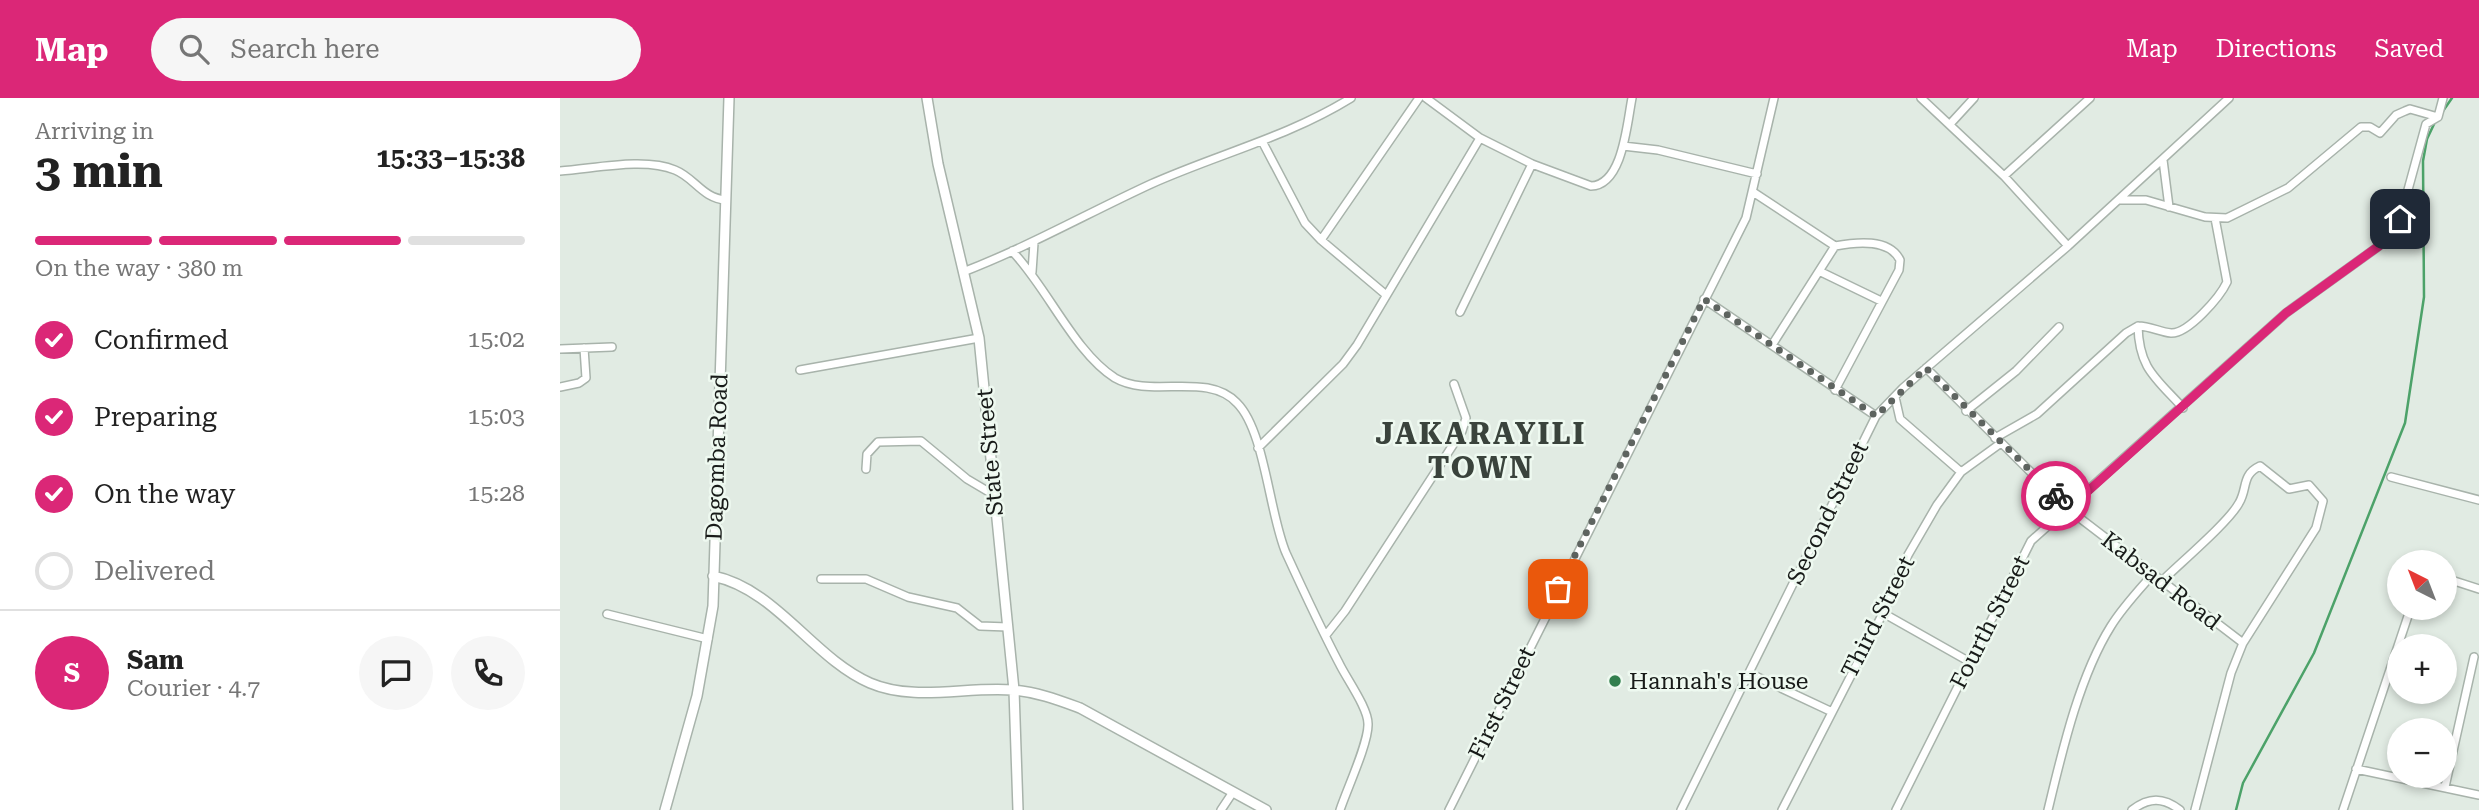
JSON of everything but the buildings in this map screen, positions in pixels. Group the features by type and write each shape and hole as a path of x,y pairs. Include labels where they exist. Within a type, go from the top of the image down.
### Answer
{"street":[{"name":"Dagomba Road","path":"665,810 697,696 708,639 713,576 721,267 729,98"},
{"name":"State Street","path":"928,98 938,164 979,338 1014,690 1018,810"},
{"path":"963,272 1034,243 1152,184 1312,122 1351,98"},
{"path":"1321,240 1419,98"},
{"path":"1426,98 1480,138 1532,164 1591,186 1602,186 1609,180 1623,146 1632,98"},
{"name":"First Street","path":"1449,810 1746,218 1774,98"},
{"path":"1922,98 2004,176 2068,246"},
{"path":"1951,123 1974,98"},
{"path":"2004,176 2090,98"},
{"name":"Second Street","path":"1681,810 1876,416 1926,368 2068,246 2229,98"},
{"name":"Fourth Street","path":"1896,810 1968,661 2032,541 2286,313 2379,246 2400,219 2426,124 2438,117 2443,98"},
{"path":"2119,200 2146,200 2215,218 2227,218 2288,188 2361,127 2370,127 2380,133 2396,115 2410,109 2438,117"},
{"path":"1258,447 1343,364 1480,138"},
{"path":"1263,142 1305,223 1385,294"},
{"path":"1623,146 1658,150 1757,174"},
{"path":"2163,160 2169,207"},
{"path":"1460,312 1532,164"},
{"path":"560,171 608,166 675,169 709,197 726,200"},
{"path":"1753,192 1835,246 1870,243 1897,254 1900,260 1899,270 1835,390"},
{"path":"2183,408 2150,371 2139,352 2138,326 2171,333 2183,331 2225,287 2226,273 2215,218"},
{"path":"1032,272 1034,243"},
{"path":"1772,345 1821,272 1835,246"},
{"path":"1012,251 1032,272 1066,324 1108,372 1123,382 1224,393 1237,402 1246,415 1258,447 1276,528 1367,716 1368,725 1340,810"},
{"path":"1821,272 1881,301"},
{"path":"1704,299 1876,416"},
{"name":"Third Street","path":"1782,810 1830,711 1883,613 1908,555 1937,505 1961,472 1998,440 2037,414 2138,326"},
{"path":"1966,411 2016,371 2059,327"},
{"path":"800,370 979,338"},
{"path":"560,349 612,347"},
{"path":"560,387 579,383 586,378 584,348"},
{"name":"Kabsad Road","path":"1926,368 1966,411 2068,509 2243,643 2231,673 2195,810"},
{"path":"1326,635 1353,601 1462,431 1466,418 1454,384"},
{"path":"1895,397 1900,419 1961,472"},
{"path":"866,469 867,454 878,443 920,441 967,479 994,495"},
{"path":"2161,582 2238,505 2243,484 2252,470 2260,466 2266,469 2289,489 2309,485 2323,501 2316,528 2243,643"},
{"path":"2392,477 2479,500"},
{"path":"2048,810 2068,734 2096,654 2112,622 2152,575"},
{"path":"713,576 732,581 752,592 851,672 872,684 900,690 1014,690 1035,693 1080,708 1266,810"},
{"path":"821,579 866,579 908,597 957,608 980,626 1008,627"},
{"path":"2457,582 2479,589"},
{"path":"1883,613 1968,661"},
{"path":"607,614 708,639"},
{"path":"2343,810 2407,620"},
{"path":"2457,733 2474,657"},
{"path":"1749,673 1830,711"},
{"path":"2356,769 2387,775"},
{"path":"2449,788 2479,795"},
{"path":"1221,810 1233,792"},
{"path":"2132,810 2151,800 2168,801 2180,810"}],"waterway":[{"path":"2443,111 2452,98"},
{"path":"2236,810 2243,783 2314,653 2405,423 2424,297 2423,161 2427,139 2435,122"}],"way so far":[{"path":"1558,589 1704,299 1876,416 1903,387 1926,368 1966,411 2056,496"}],"place":[{"name":"Hannah's House","path":"1615,681"}],"district":[{"name":"JAKARAYILI TOWN","path":"1481,450"}],"route":[{"path":"2056,496 2068,509 2286,313 2379,246 2400,219"}]}
